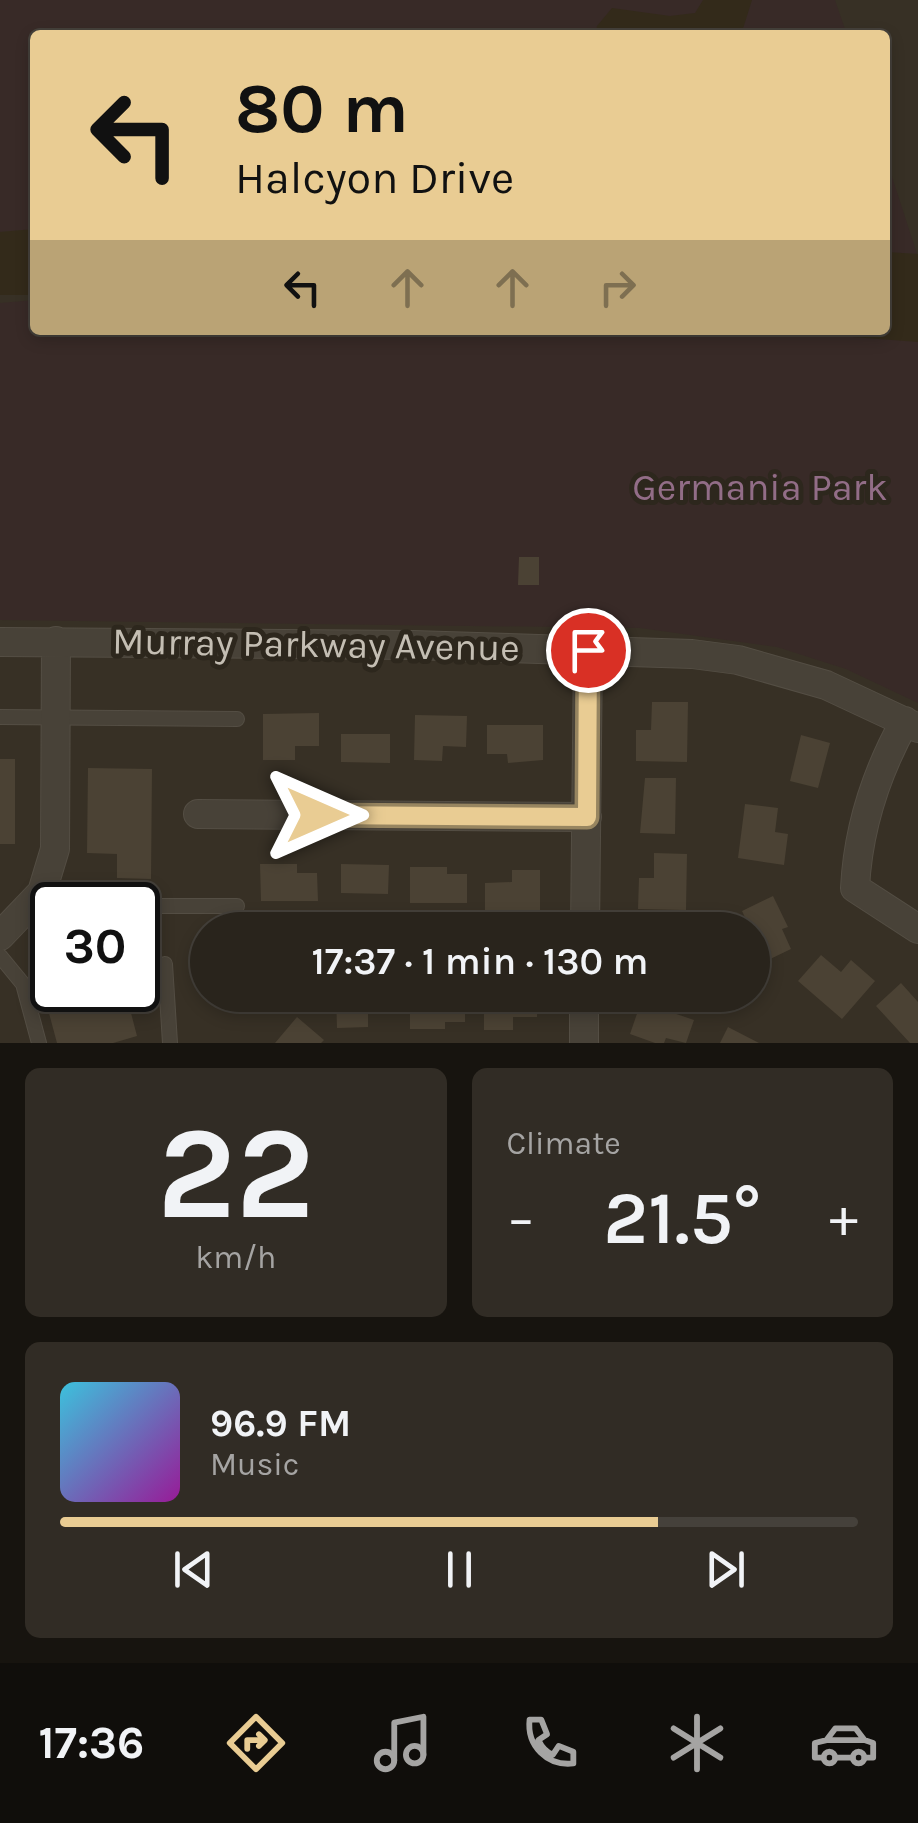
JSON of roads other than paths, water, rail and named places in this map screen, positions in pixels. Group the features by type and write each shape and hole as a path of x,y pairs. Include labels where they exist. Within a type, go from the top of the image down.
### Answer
{"street":[{"path":"52,882 56,641"},
{"name":"Murray Parkway Avenue","path":"0,642 692,654 738,660 826,685 912,725"},
{"path":"586,912 588,650"},
{"path":"912,725 887,754 872,795 857,852 855,888 918,929"},
{"path":"198,814 587,817"},
{"path":"0,936 30,914"},
{"path":"584,1012 584,1043"}],"lane":[{"path":"0,717 236,719"},
{"path":"160,906 237,906"},
{"path":"0,956 23,984 39,1043"},
{"path":"165,964 170,1043"}],"park label":[{"name":"Germania Park","path":"760,487"}]}
